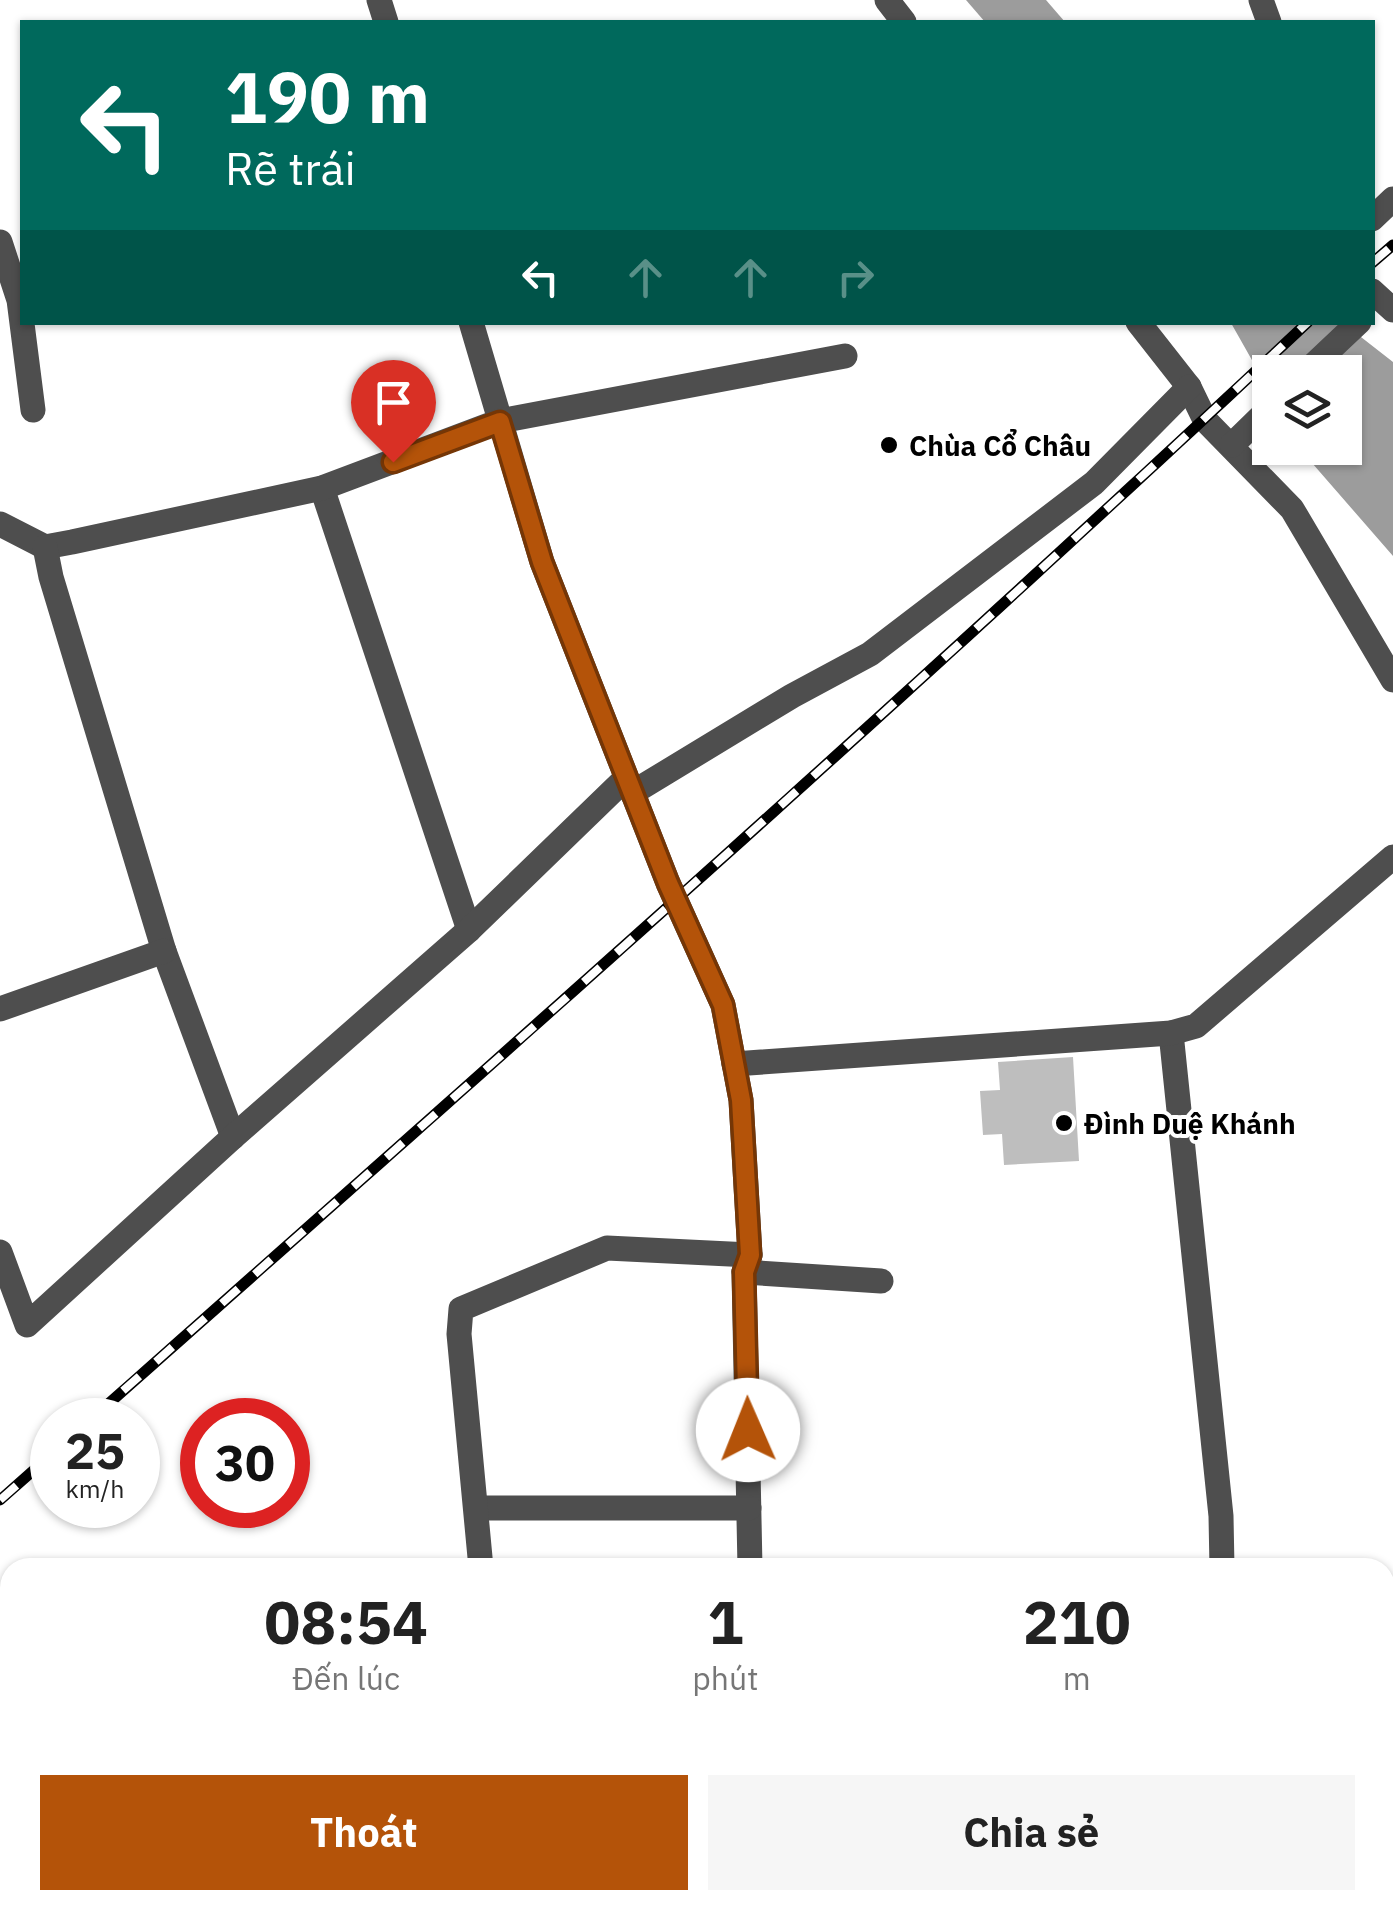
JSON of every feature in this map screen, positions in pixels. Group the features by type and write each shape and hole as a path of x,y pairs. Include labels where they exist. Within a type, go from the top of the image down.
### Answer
{"street":[{"path":"886,0 902,20"},
{"path":"0,242 20,307"},
{"path":"23,325 33,410"},
{"path":"472,325 542,562 676,902 723,1005 741,1100 750,1558"},
{"path":"1140,325 1189,386 1205,420 1292,509 1393,680"},
{"path":"1324,355 1356,325"},
{"path":"0,524 45,546 322,488 500,422 844,356"},
{"path":"0,1252 27,1325 629,785 870,654 1094,483 1189,386"},
{"path":"1232,445 1252,426"},
{"path":"322,488 469,930"},
{"path":"45,546 164,950 233,1137"},
{"path":"734,1064 1171,1033 1196,1026 1393,857"},
{"path":"0,1009 164,950"},
{"path":"1171,1033 1221,1516 1222,1558"},
{"path":"480,1558 459,1334 461,1310 607,1248 881,1281"},
{"path":"477,1508 749,1508"}],"shaded area":[{"path":"966,0 1046,0 1063,20 983,20"},
{"path":"1232,325 1346,325 1393,362 1393,556 1314,465 1362,465 1362,355 1252,355 1252,360"}],"building":[{"path":"1073,1057 1079,1161 1004,1165 1002,1134 983,1135 980,1091 1000,1090 998,1062"}],"railway":[{"path":"1375,260 1393,245"},
{"path":"115,1398 855,738 1305,325"},
{"path":"0,1500 30,1473"}],"place":[{"name":"Chùa Cổ Châu","path":"889,445"},
{"name":"Đình Duệ Khánh","path":"1064,1123"}],"route":[{"path":"393,462 500,422 542,562 668,883 723,1005 741,1100 750,1255 744,1272 748,1430"}]}
